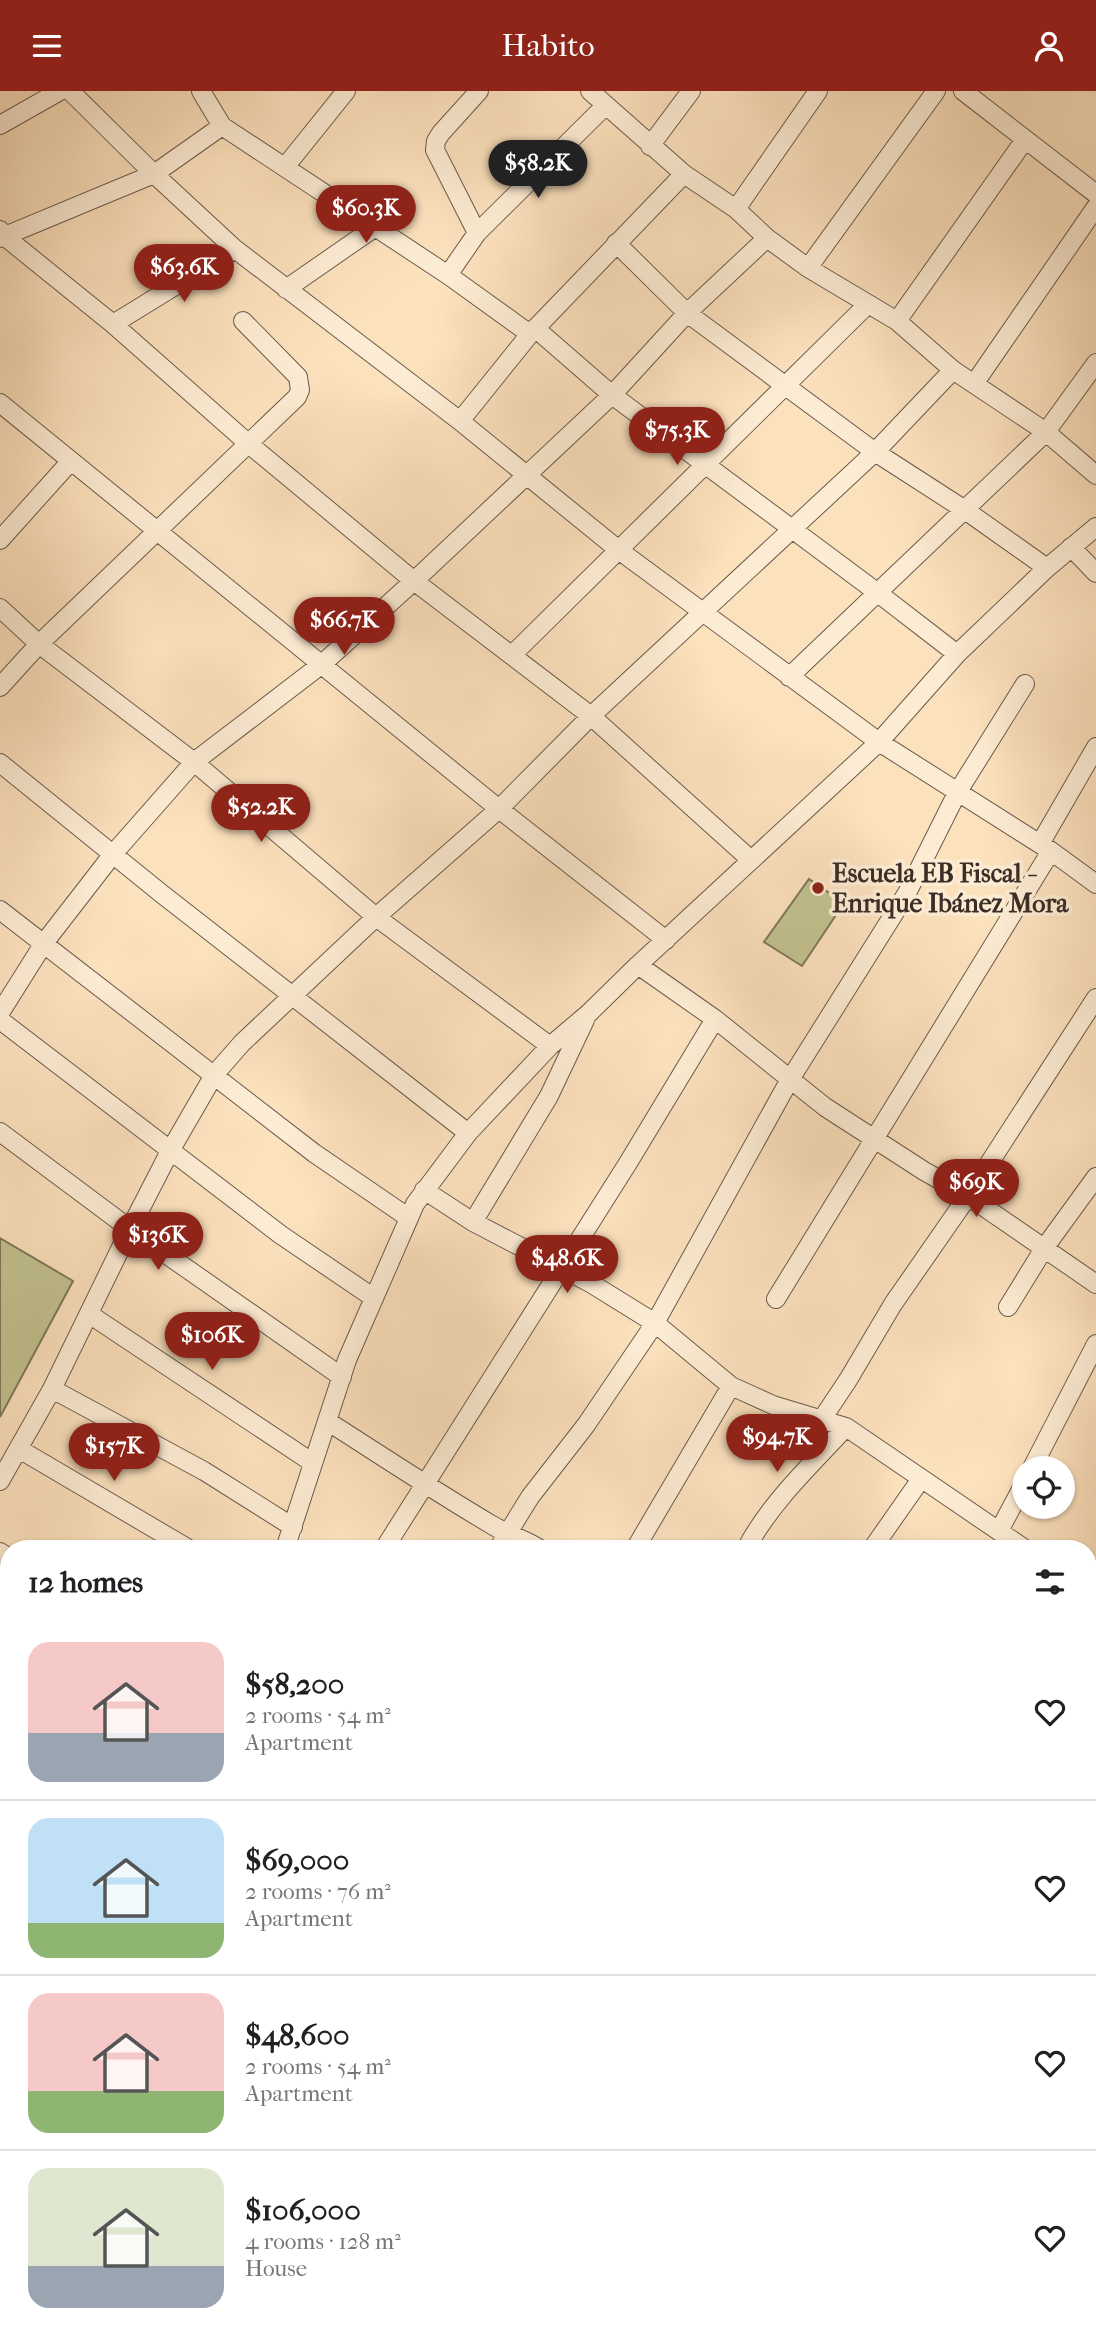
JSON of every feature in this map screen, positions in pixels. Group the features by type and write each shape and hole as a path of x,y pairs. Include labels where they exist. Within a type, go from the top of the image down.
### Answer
{"street":[{"path":"0,125 60,91"},
{"path":"70,91 235,249 460,421 620,551 880,742 1096,884"},
{"path":"201,91 222,126 533,331 705,466 792,528 957,654"},
{"path":"285,167 346,91"},
{"path":"477,233 435,150 441,133 479,91"},
{"path":"590,91 650,146 684,174 736,209 768,238 808,268 897,321 953,370 1046,432 1096,475"},
{"path":"650,146 691,91"},
{"path":"736,209 818,91"},
{"path":"808,268 936,91"},
{"path":"963,91 1024,141 1096,194"},
{"path":"448,275 477,233 606,106"},
{"path":"222,126 154,174 1,235 113,324 250,445 414,581 591,716 751,860"},
{"path":"897,321 1024,141"},
{"path":"460,421 533,331 684,174"},
{"path":"974,384 1096,207"},
{"path":"286,289 374,228"},
{"path":"0,1013 44,943 113,854 194,762 321,664 414,581 612,395 687,313 768,238"},
{"path":"616,243 687,313 875,452 965,510 1046,568"},
{"path":"113,324 235,249"},
{"path":"512,656 867,305"},
{"path":"0,687 39,644 250,445 297,397 300,383 298,377 243,321"},
{"path":"789,677 1046,432 1096,363"},
{"path":"0,1481 52,1389 170,1151 214,1075 242,1043 291,996 376,916 499,809 591,716 875,452 953,370"},
{"path":"0,403 499,809 666,940"},
{"path":"0,540 70,462"},
{"path":"288,1540 342,1377 415,1204 468,1133 550,1046 589,1013 880,742 957,654 1046,568 1096,527"},
{"path":"1071,547 1096,573"},
{"path":"0,608 39,644 194,762 376,916 550,1046"},
{"path":"503,1540 530,1497 586,1425 655,1323 789,1080 907,893 957,793 1025,684"},
{"path":"776,1299 874,1140 1045,848 1086,761 1096,747"},
{"path":"0,763 291,996 468,1133"},
{"path":"0,911 314,1153 409,1218"},
{"path":"638,965 715,1020 789,1080 874,1140 968,1196 1096,1284"},
{"path":"822,1419 893,1304 968,1196 1096,998"},
{"path":"473,1222 549,1096 589,1013"},
{"path":"0,1020 281,1235 374,1299"},
{"path":"390,1540 715,1020"},
{"path":"0,1132 130,1229 342,1377"},
{"path":"1008,1307 1045,1247 1096,1177"},
{"path":"424,1190 473,1222 561,1268 655,1323 731,1386 774,1405 846,1427 1012,1540"},
{"path":"89,1314 313,1463"},
{"path":"1038,1456 1096,1344"},
{"path":"640,1540 731,1386"},
{"path":"52,1389 204,1471 293,1527"},
{"path":"327,1421 426,1484 501,1540"},
{"path":"751,1540 785,1494 846,1427"},
{"path":"19,1449 174,1540"},
{"path":"878,1540 921,1479"},
{"path":"999,1531 1012,1507"}],"green space":[{"path":"809,879 844,903 802,966 764,942"},
{"path":"0,1238 73,1281 0,1417"}],"place":[{"name":"Escuela EB Fiscal - Enrique Ibánez Mora","path":"818,888"}]}
